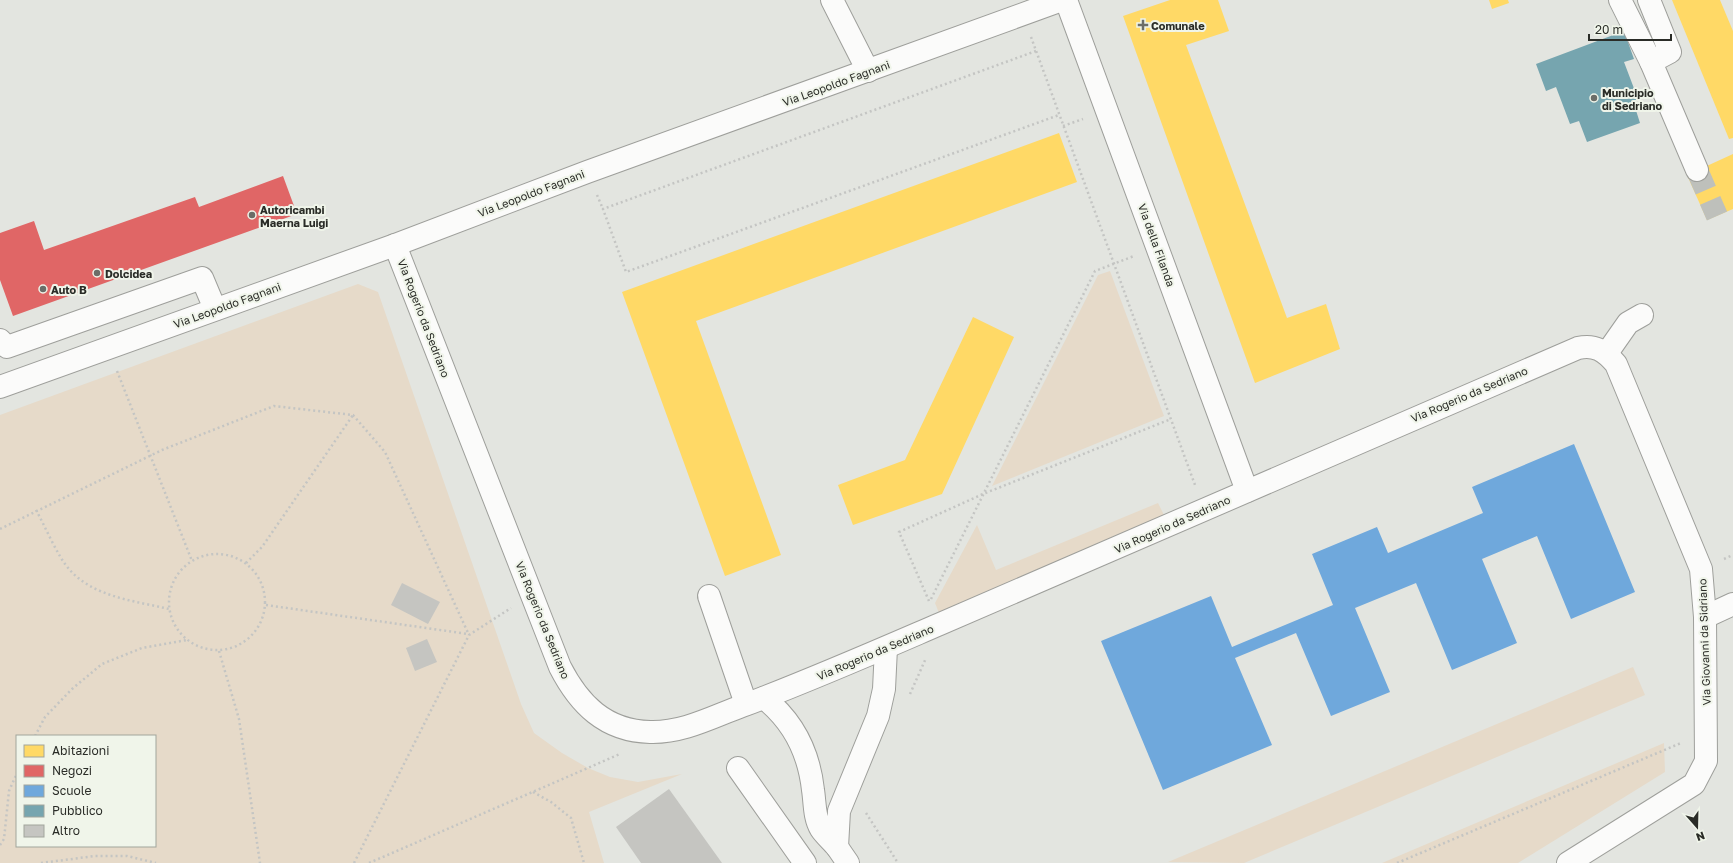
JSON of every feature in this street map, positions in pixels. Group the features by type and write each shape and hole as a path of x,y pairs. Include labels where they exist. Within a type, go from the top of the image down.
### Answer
{"street":[{"path":"832,0 868,71"},
{"name":"Via Leopoldo Fagnani","path":"0,386 395,245 588,172 1062,0"},
{"name":"Via della Filanda","path":"1066,0 1247,491"},
{"path":"1620,0 1651,62 1697,170"},
{"path":"1649,0 1670,52 1651,62"},
{"name":"Via Rogerio da Sedriano","path":"395,245 560,667 572,690 586,707 606,720 627,730 650,732 677,730 755,701 886,648 1578,348 1589,346 1612,359"},
{"path":"0,340 7,346 202,278 215,309"},
{"path":"115,309 117,345"},
{"path":"1612,359 1628,323 1642,315"},
{"name":"Via Giovanni da Sidriano","path":"1568,863 1694,784 1706,761 1705,617 1701,569 1612,359"},
{"path":"708,596 755,701 778,709 794,730 805,752 811,775 816,814 820,828 842,855"},
{"path":"1705,617 1733,604"},
{"path":"842,855 838,811 878,716 884,689 886,648"},
{"path":"738,768 805,863"}],"path":[{"path":"1023,14 1204,510"},
{"path":"1036,51 603,209 626,272 1059,115"},
{"path":"1157,246 1095,271 984,494 930,602 899,532 984,494 1171,419"},
{"path":"117,345 151,456 192,561"},
{"path":"0,529 36,510 151,456 274,406 353,415 385,452 469,634"},
{"path":"246,563 262,546 353,415"},
{"path":"36,510 68,568 82,583 99,591 169,609"},
{"path":"215,554 232,556 246,563 256,574 264,589 266,605 261,622 252,636 236,647 219,651 202,648 187,640 176,628 169,609 170,592 176,577 187,564 192,561 199,557 215,554"},
{"path":"354,863 469,634 493,621 512,607 533,598"},
{"path":"266,605 469,634"},
{"path":"36,735 45,717 72,688 102,664 142,648 187,640"},
{"path":"219,651 239,719 260,863"},
{"path":"909,697 927,655"},
{"path":"369,863 623,752 650,732"},
{"path":"1397,863 1706,733"},
{"path":"0,845 4,839 9,791 16,775"},
{"path":"532,792 551,802 571,818 584,863"},
{"path":"865,811 898,863"},
{"path":"41,863 95,856 127,856 156,863"}],"shaded area":[{"path":"1110,271 1164,416 992,486 1098,275"},
{"path":"358,284 378,292 521,704 534,733 562,753 588,768 610,777 638,782 682,774 589,812 604,863 0,863 0,415"},
{"path":"1158,503 1166,519 941,618 935,603 977,525 996,570"},
{"path":"1633,667 1645,695 1244,863 1168,862"},
{"path":"1664,743 1665,772 1518,863 1382,863"}],"building: Abitazioni":[{"path":"1170,0 1218,0 1229,31 1186,45 1287,318 1326,304 1340,349 1255,383 1123,16"},
{"path":"1489,0 1508,0 1509,3 1492,9"},
{"path":"1672,0 1720,0 1733,31 1733,138 1729,139"},
{"path":"1059,133 1077,182 696,321 781,555 725,576 622,292"},
{"path":"1733,154 1733,209 1707,220 1687,175"},
{"path":"973,317 1014,337 942,494 853,525 838,485 905,460"}],"building: Negozi":[{"path":"283,176 297,214 13,316 0,280 0,233 34,221 44,250 195,197 199,207"}],"building: Scuole":[{"path":"1574,444 1635,592 1571,619 1537,536 1482,559 1517,643 1452,670 1416,583 1355,608 1390,692 1331,716 1296,633 1235,658 1272,745 1163,790 1101,641 1211,596 1232,647 1333,605 1312,554 1377,527 1388,553 1483,513 1472,487"}],"building: Pubblico":[{"path":"1624,31 1634,59 1624,62 1638,99 1633,101 1640,123 1587,142 1579,121 1570,124 1556,87 1546,91 1536,64"}],"building: Altro":[{"path":"402,583 440,602 428,624 391,605"},
{"path":"427,639 437,662 415,671 406,648"},
{"path":"669,789 722,863 641,863 616,827"}],"tunnel":[{"path":"1697,170 1717,216"}],"place":[{"name":"Comunale","path":"1143,25"},
{"name":"Municipio di Sedriano","path":"1594,98"},
{"name":"Autoricambi Maerna Luigi","path":"252,215"},
{"name":"Dolcidea","path":"97,273"},
{"name":"Auto B","path":"43,289"}]}
